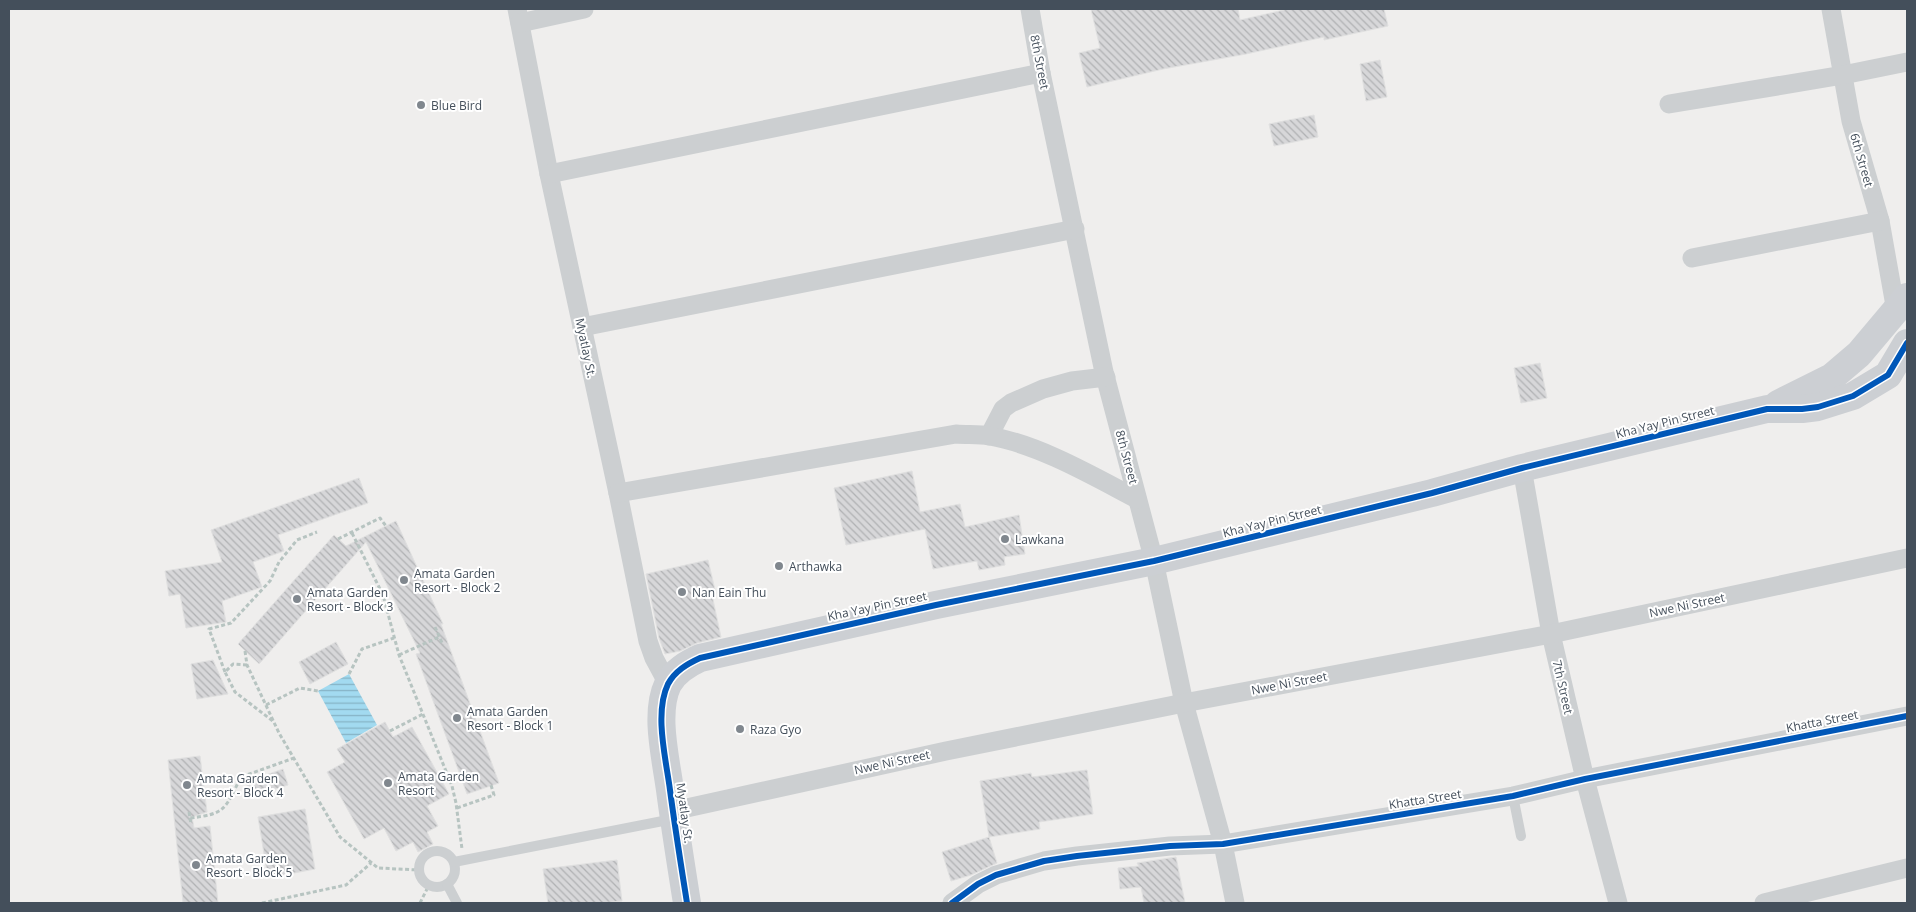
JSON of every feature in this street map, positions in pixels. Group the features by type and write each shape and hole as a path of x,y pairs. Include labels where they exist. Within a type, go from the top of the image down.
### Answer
{"street":[{"path":"519,16 584,9"},
{"name":"8th Street","path":"1030,9 1041,73 1106,377 1154,561 1184,702 1223,844 1235,903"},
{"name":"6th Street","path":"1832,9 1852,121 1902,304"},
{"name":"Myatlay St.","path":"519,16 548,174 618,493 648,641 654,658 668,684 665,694 662,726 673,815 687,903"},
{"path":"1669,104 1843,75 1907,62"},
{"path":"548,174 1041,73"},
{"path":"1692,258 1880,221"},
{"path":"582,327 1075,229"},
{"path":"1768,409 1832,377 1860,354 1902,304"},
{"name":"Kha Yay Pin Street","path":"668,684 676,673 688,664 716,653 936,605 1154,561 1423,496 1522,468 1768,409 1818,407 1853,396 1888,375 1907,345"},
{"path":"989,436 1002,409 1011,402 1043,389 1072,381 1106,377"},
{"path":"618,493 956,434 989,436 1017,443 1070,465 1137,499"},
{"name":"7th Street","path":"1522,468 1551,634 1585,779 1618,903"},
{"name":"Nwe Ni Street","path":"673,815 946,751 1184,702 1551,634 1907,558"},
{"name":"Khatta Street","path":"952,903 978,884 996,875 1044,861 1170,846 1223,844 1513,796 1585,779 1907,716"},
{"path":"1764,903 1907,868"}],"lane":[{"path":"1513,796 1521,836"},
{"path":"459,861 455,874 447,884 441,887 429,886 420,876 419,870 422,858 433,851 446,852 459,861 673,815"},
{"path":"447,884 457,903"}],"path":[{"path":"338,539 380,518 386,526"},
{"path":"274,722 235,692 209,630 231,623 270,581 279,562 297,540 317,532"},
{"path":"352,533 383,595 399,655 452,786 457,808 459,861"},
{"path":"435,627 443,645"},
{"path":"399,655 440,637"},
{"path":"349,674 362,649 394,638"},
{"path":"245,651 247,665 274,722 340,838 378,868 419,870"},
{"path":"225,672 233,664 247,665"},
{"path":"266,705 300,688 318,691"},
{"path":"390,730 423,714"},
{"path":"190,818 212,815 225,808 241,777 294,758"},
{"path":"457,808 494,795 491,785"},
{"path":"189,812 191,824"},
{"path":"262,903 346,886 371,863"},
{"path":"420,903 429,886"}],"water":[{"path":"349,674 377,725 346,743 318,691"}],"building":[{"path":"1091,9 1238,9 1240,20 1288,9 1384,9 1388,26 1324,40 1324,37 1163,69 1087,87 1079,53 1100,48"},
{"path":"1380,60 1387,97 1366,101 1360,64"},
{"path":"1314,115 1318,137 1274,146 1269,124"},
{"path":"1540,363 1547,398 1521,403 1514,368"},
{"path":"912,471 920,512 960,504 965,527 1019,515 1025,554 1004,557 1005,565 979,570 977,561 933,569 925,529 846,545 834,488"},
{"path":"359,478 368,503 278,535 284,551 253,562 262,587 222,601 226,622 186,628 180,594 169,596 165,571 222,562 211,530"},
{"path":"396,521 443,624 441,624 499,783 467,794 416,654 420,653 366,542 259,664 238,644 334,535 346,546"},
{"path":"708,560 716,594 712,595 721,637 665,654 659,638 646,574"},
{"path":"336,642 348,664 310,684 299,662"},
{"path":"213,660 228,694 197,699 191,664"},
{"name":"Amata Garden Resort","path":"385,722 393,737 412,727 449,794 427,806 438,826 427,832 433,844 418,852 413,842 396,851 384,828 364,839 327,772 345,762 337,749"},
{"path":"200,756 207,812 192,817 194,828 210,826 218,903 183,903 168,760"},
{"path":"283,769 288,785 251,797 246,782"},
{"path":"1087,770 1093,814 1039,822 1040,829 989,837 980,781 1031,773 1032,777"},
{"path":"305,809 315,869 268,878 258,817"},
{"path":"989,837 997,863 971,875 951,881 942,852"},
{"path":"1176,857 1185,903 1144,903 1141,887 1120,889 1118,868 1139,866 1137,863"},
{"path":"617,860 622,901 548,903 543,869"}],"cycle path":[{"path":"687,903 661,722 664,696 671,679 682,668 700,658 936,605 1154,561 1432,493 1522,468 1767,409 1818,407 1853,396 1888,375 1907,343"},
{"path":"952,903 978,884 996,875 1044,861 1170,846 1223,844 1513,796 1585,779 1907,716"}],"place":[{"name":"Blue Bird","path":"421,105"},
{"name":"Lawkana","path":"1005,539"},
{"name":"Arthawka","path":"779,566"},
{"name":"Amata Garden Resort - Block 2","path":"404,580"},
{"name":"Nan Eain Thu","path":"682,592"},
{"name":"Amata Garden Resort - Block 3","path":"297,599"},
{"name":"Amata Garden Resort - Block 1","path":"457,718"},
{"name":"Raza Gyo","path":"740,729"},
{"name":"Amata Garden Resort","path":"388,783"},
{"name":"Amata Garden Resort - Block 4","path":"187,785"},
{"name":"Amata Garden Resort - Block 5","path":"196,865"}]}
